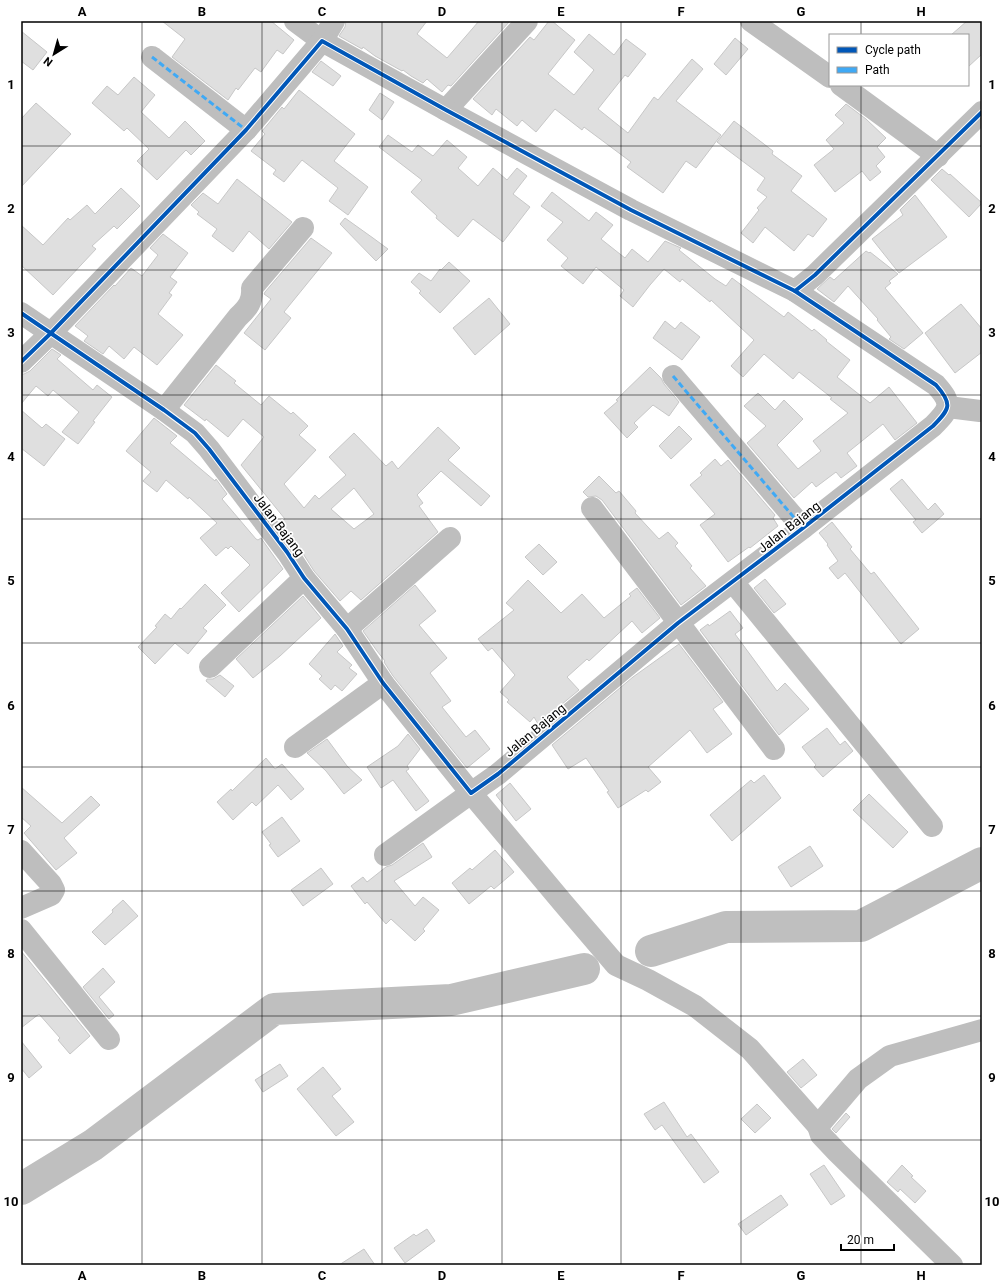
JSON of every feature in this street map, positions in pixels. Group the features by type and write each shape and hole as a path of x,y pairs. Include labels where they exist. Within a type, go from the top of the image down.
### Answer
{"street":[{"path":"296,21 322,41 446,110 631,210 795,292 936,385 946,396 948,407 981,409"},
{"path":"21,362 50,334 246,130 322,41 334,21"},
{"path":"446,110 527,21"},
{"path":"752,21 829,76"},
{"path":"152,57 246,130"},
{"path":"842,86 938,156"},
{"path":"795,292 821,270 982,112"},
{"path":"164,410 238,317 247,309 252,301 252,288 303,228"},
{"name":"Jalan Bajang","path":"21,313 164,410 195,434 209,449 287,552 304,578 347,629 383,683 471,793 498,774 678,624 933,426 943,416 948,407"},
{"path":"673,376 803,528"},
{"path":"592,508 678,624 774,749"},
{"path":"347,629 450,538"},
{"path":"210,667 304,578"},
{"path":"733,582 932,826"},
{"path":"295,747 383,683"},
{"path":"385,855 471,793 616,965 648,980 695,1006 750,1048 818,1126 821,1135 952,1265"},
{"path":"21,852 54,890 51,895 21,908"},
{"path":"21,930 109,1039"},
{"path":"818,1126 858,1079 890,1056 982,1030"}],"building":[{"path":"162,21 271,21 294,40 283,54 277,50 261,72 255,68 238,90 236,88 228,100 172,57 185,39"},
{"path":"346,21 427,21 417,34 447,58 479,21 510,21 451,86 448,85 442,92 427,79 423,83 403,70 402,71 375,56 363,47 362,49 339,36 345,27"},
{"path":"549,21 552,21 575,40 548,74 574,95 594,70 574,52 589,34 614,55 626,39 646,54 628,77 625,75 598,109 628,133 654,97 658,100 692,59 703,69 676,101 721,135 696,168 686,161 663,193 627,167 631,162 584,127 582,130 555,109 536,132 522,120 517,126 496,109 492,115 473,99 530,37 534,40"},
{"path":"967,21 982,21 982,54 969,66 969,34 952,34"},
{"path":"21,31 47,52 33,70 21,61"},
{"path":"735,38 748,49 726,75 714,64"},
{"path":"321,61 341,76 333,86 312,72"},
{"path":"134,77 155,95 141,112 169,138 185,121 205,141 191,155 186,150 157,180 137,161 149,149 127,128 124,131 92,103 107,86 118,95"},
{"path":"299,90 355,134 334,161 368,187 348,215 329,201 338,188 302,160 284,182 273,174 276,170 251,151 265,134 262,131 282,107 284,109"},
{"path":"380,93 394,102 382,120 369,110"},
{"path":"36,103 71,134 21,187 21,119"},
{"path":"846,104 866,119 886,138 877,147 885,157 876,166 881,172 870,181 862,171 835,192 814,165 834,149 826,140 844,123 835,115"},
{"path":"734,121 773,151 772,154 802,176 791,191 827,219 813,237 808,234 794,251 765,227 753,243 741,233 759,210 757,208 767,197 757,190 765,178 717,142"},
{"path":"388,135 412,152 418,145 433,156 447,140 467,157 458,168 478,186 493,168 507,180 517,168 527,176 513,194 530,207 503,242 473,219 458,237 436,218 437,216 411,192 422,180 379,147"},
{"path":"942,169 949,175 950,174 982,203 969,217 931,180"},
{"path":"237,179 292,222 269,249 249,231 233,252 212,236 217,229 197,214 199,212 191,205 203,193 218,204"},
{"path":"121,188 140,206 117,229 114,226 92,246 96,249 53,295 21,265 21,225 43,245 68,218 70,220 87,205 95,214"},
{"path":"552,192 589,221 596,212 613,225 601,239 625,258 632,249 648,262 665,241 681,248 679,250 726,286 732,278 784,317 788,312 812,331 814,329 827,340 826,341 850,360 837,377 870,403 889,387 917,423 895,440 883,424 847,453 857,466 841,478 836,472 816,487 812,482 794,498 747,443 766,426 744,406 758,393 775,410 784,400 803,419 777,445 798,469 821,451 813,441 848,413 830,399 832,398 799,372 793,379 764,354 743,377 731,366 754,340 711,300 710,302 682,279 680,282 664,269 633,307 620,296 624,290 596,267 583,284 561,266 568,258 547,240 563,222 541,206"},
{"path":"915,195 947,237 899,273 872,239 903,215 900,210"},
{"path":"345,218 388,249 376,261 340,224"},
{"path":"163,234 188,253 170,277 177,282 169,293 172,295 158,314 183,335 157,365 134,347 124,359 109,346 103,354 84,341 88,336 75,326 131,268 142,276 158,255 150,248"},
{"path":"311,238 332,253 284,312 291,318 265,350 244,333 271,299 264,294 265,292"},
{"path":"866,251 869,253 870,252 898,274 889,281 891,283 885,288 923,333 904,349 889,339 891,337 877,320 878,319 848,286 834,302 817,289 830,277 834,280"},
{"path":"449,262 470,281 440,313 419,293 421,291 411,282 419,273 431,281 440,269 441,270"},
{"path":"489,298 510,324 475,355 453,328"},
{"path":"961,304 982,329 982,352 955,373 925,333"},
{"path":"665,321 675,329 681,322 700,337 682,360 653,338"},
{"path":"52,349 61,355 57,359 93,390 97,385 112,397 93,421 95,422 78,444 62,432 79,412 53,390 48,396 36,386 21,404 21,374 30,371"},
{"path":"216,365 236,381 234,383 261,405 269,396 291,414 293,412 308,426 299,435 316,450 284,484 304,508 315,495 319,499 346,475 329,457 354,433 386,466 392,461 398,469 438,427 460,448 448,460 490,496 481,506 441,471 417,495 423,503 419,506 438,532 361,600 351,591 340,601 314,571 297,544 280,522 285,519 241,465 264,437 243,419 228,437 206,419 205,421 184,405","holes":["354,488 374,514 354,529 331,509"]},
{"path":"650,367 661,378 679,402 669,416 653,405 634,423 638,427 627,438 604,413 618,401 616,400"},
{"path":"21,410 42,428 46,424 65,439 44,466 21,448"},
{"path":"154,418 177,436 170,443 215,481 216,479 227,494 222,499 256,539 258,540 261,538 283,569 239,612 221,593 250,565 231,546 228,549 226,547 216,556 200,538 217,523 189,497 188,499 166,480 157,492 143,481 151,472 126,451"},
{"path":"679,426 692,439 671,459 659,446"},
{"path":"715,459 721,466 728,460 775,515 773,518 778,526 750,548 749,547 728,562 700,525 715,514 690,485 702,475 700,473"},
{"path":"599,476 616,493 619,491 636,511 635,513 659,539 668,532 678,543 675,546 692,566 690,568 706,586 681,605 602,500 596,496 588,497 583,492"},
{"path":"902,479 928,510 935,503 944,514 922,533 913,522 916,520 890,489"},
{"path":"832,522 852,547 850,549 871,574 874,572 919,629 901,644 845,573 838,579 829,568 838,561 827,545 828,544 819,533"},
{"path":"539,544 557,562 543,575 525,557"},
{"path":"765,579 786,604 774,613 754,588"},
{"path":"528,580 561,613 582,594 604,618 631,596 629,594 637,588 660,618 642,633 632,621 589,661 587,659 567,677 579,690 538,724 534,717 530,722 507,702 509,700 500,692 515,675 492,648 488,651 478,639 514,610 506,603"},
{"path":"205,584 226,605 203,628 207,631 188,654 175,643 155,664 138,647 157,627 155,626 165,614 171,619 180,608 181,609"},
{"path":"415,585 436,611 419,625 447,658 430,673 451,701 442,707 466,737 475,730 490,749 467,768 393,676 384,662 385,661 363,631"},
{"path":"303,596 321,618 280,656 253,678 236,659"},
{"path":"730,611 743,628 735,634 777,691 785,683 809,709 779,735 700,630 708,624 709,626"},
{"path":"335,634 343,646 337,652 352,665 349,668 357,674 342,691 335,685 331,690 319,679 322,676 309,664"},
{"path":"679,644 723,702 713,709 732,734 707,753 690,730 648,767 661,782 648,792 646,790 618,808 607,792 609,791 586,758 568,769 552,745 633,677"},
{"path":"220,675 234,686 225,697 206,681 207,679 213,679"},
{"path":"827,728 840,745 845,741 853,751 823,777 814,767 816,765 802,747"},
{"path":"408,734 420,749 407,766 409,769 406,771 429,801 416,811 393,780 381,788 367,767 398,746"},
{"path":"327,739 347,766 362,780 344,794 326,771 307,753"},
{"path":"266,758 275,769 282,764 304,789 291,800 278,785 256,806 252,802 233,820 217,802 231,789 232,791"},
{"path":"764,775 781,798 732,841 710,815 751,780 754,783"},
{"path":"510,783 531,809 516,821 496,795"},
{"path":"21,787 62,823 91,796 100,805 64,838 77,853 56,870 24,833 31,826 21,817"},
{"path":"869,794 908,832 893,848 853,810"},
{"path":"282,817 300,841 278,857 262,832"},
{"path":"423,843 432,857 394,881 415,906 423,897 439,910 423,929 425,931 415,941 391,919 386,924 367,902 365,904 351,886 363,877 367,882 386,867 392,865"},
{"path":"810,846 823,866 791,887 778,867"},
{"path":"495,850 514,872 494,889 491,886 469,904 452,883 470,868 472,870"},
{"path":"321,868 333,884 303,906 291,890"},
{"path":"123,900 138,916 105,945 92,932"},
{"path":"21,951 90,1036 70,1054 58,1040 60,1038 39,1014 21,1028"},
{"path":"103,968 115,982 99,997 114,1015 109,1019 83,987"},
{"path":"21,1041 42,1067 29,1078 21,1068"},
{"path":"803,1059 817,1075 801,1088 787,1072"},
{"path":"280,1064 288,1076 263,1092 255,1080"},
{"path":"323,1067 341,1089 332,1096 354,1122 336,1136 297,1089"},
{"path":"664,1102 687,1137 691,1134 719,1172 704,1183 662,1125 655,1130 644,1114"},
{"path":"757,1104 771,1118 755,1133 741,1119"},
{"path":"846,1113 850,1117 836,1133 832,1129"},
{"path":"824,1165 845,1196 831,1205 810,1174"},
{"path":"902,1165 913,1176 911,1177 926,1191 915,1203 900,1189 898,1192 887,1182"},
{"path":"781,1195 788,1205 746,1235 738,1224"},
{"path":"427,1229 435,1241 405,1263 394,1248 414,1234 416,1236"},
{"path":"364,1249 375,1265 339,1265"}],"waterway":[{"path":"651,951 726,927 861,926 982,863"},
{"path":"21,1189 93,1145 274,1009 451,1000 584,969"}],"marked path":[{"path":"152,57 246,130"},
{"path":"673,376 803,528"}],"cycle path":[{"path":"21,362 50,334 246,130 322,41 631,210 795,291 815,275 982,112"},
{"path":"21,313 164,410 195,433 209,449 287,552 304,578 347,629 383,683 471,793 498,774 678,623 803,528 933,426 946,411 947,402 936,385 795,291"}]}
